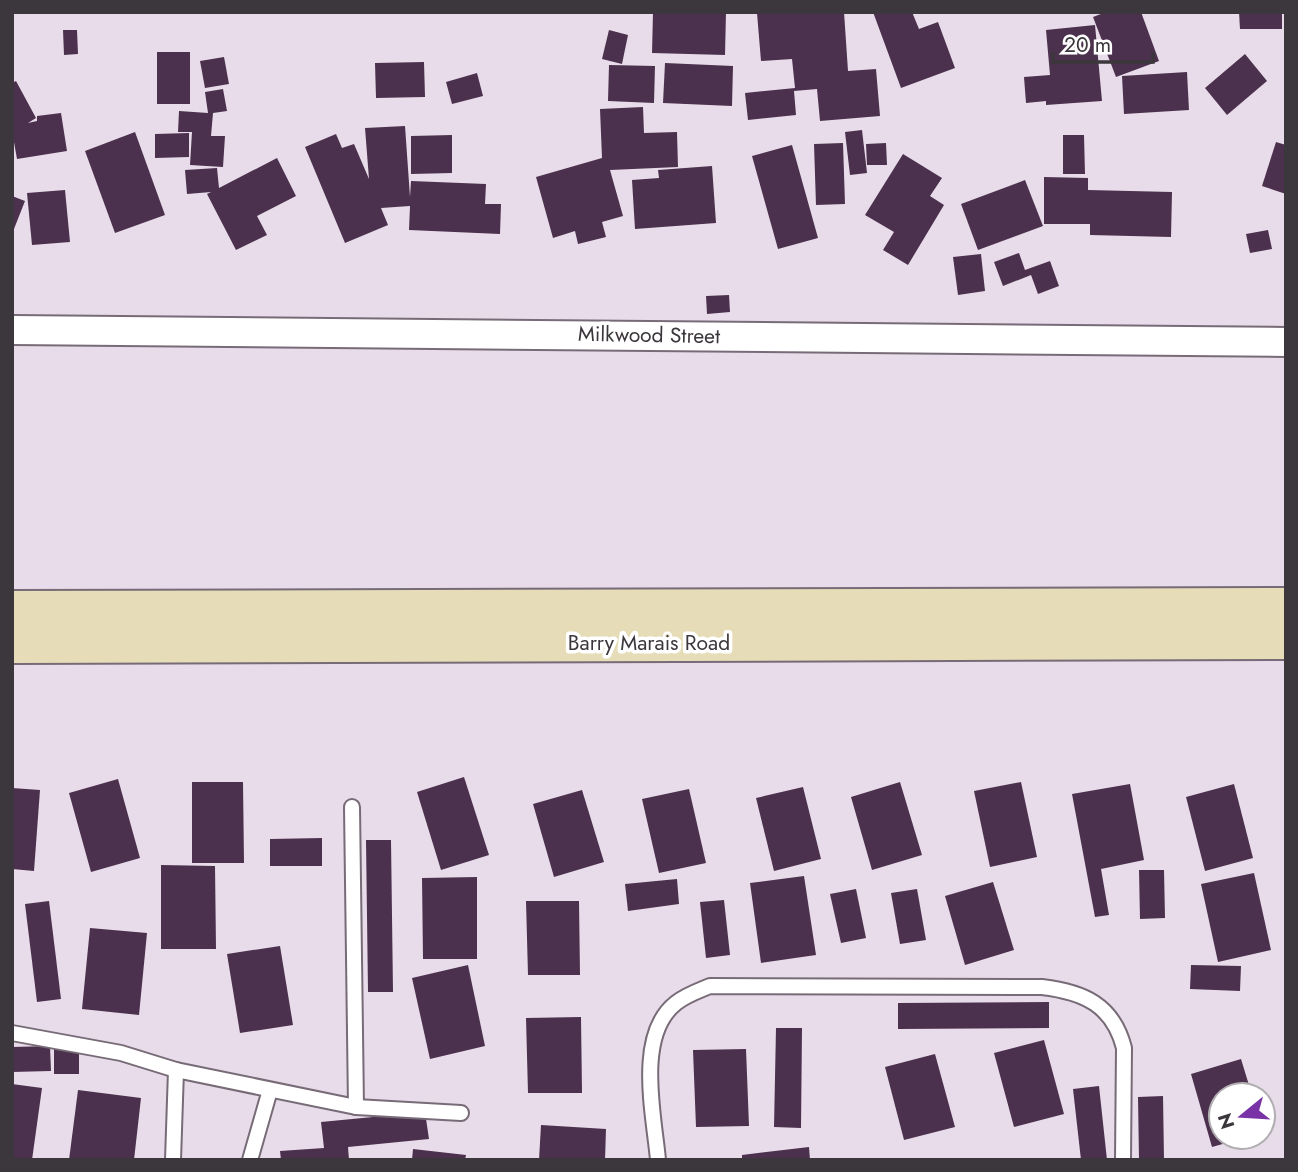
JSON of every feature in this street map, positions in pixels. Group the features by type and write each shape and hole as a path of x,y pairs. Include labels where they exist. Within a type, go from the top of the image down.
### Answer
{"main road":[{"name":"Barry Marais Road","path":"12,610 1286,607"},
{"name":"Barry Marais Road","path":"12,644 1286,640"}],"street":[{"name":"Milkwood Street","path":"12,330 1286,342"}],"lane":[{"path":"352,807 356,1107"},
{"path":"658,1160 649,1069 659,1023 674,1004 692,993 710,986 738,986 1042,988 1063,989 1087,998 1111,1016 1120,1031 1124,1048 1123,1160"},
{"path":"12,1033 121,1053 176,1070 356,1107 461,1114"},
{"path":"173,1160 176,1070"},
{"path":"250,1160 270,1090"}],"building":[{"path":"653,12 726,12 725,55 652,53"},
{"path":"844,12 848,71 876,69 880,116 820,121 817,89 794,91 796,115 748,120 745,93 795,88 792,59 761,61 757,13"},
{"path":"873,12 912,12 919,29 938,22 955,68 901,88"},
{"path":"1106,12 1141,12 1159,61 1116,77 1093,17"},
{"path":"1239,12 1282,12 1282,29 1240,29"},
{"path":"1095,25 1102,101 1046,105 1046,101 1026,103 1024,77 1050,75 1046,30"},
{"path":"63,30 77,30 78,54 64,55"},
{"path":"609,30 628,35 622,64 602,59"},
{"path":"157,52 190,52 190,104 157,104"},
{"path":"1245,54 1267,81 1227,115 1205,88"},
{"path":"224,57 229,84 205,88 200,61"},
{"path":"424,62 425,97 376,98 375,63"},
{"path":"665,63 733,66 732,106 663,103"},
{"path":"609,65 655,66 654,103 608,101"},
{"path":"1187,72 1189,110 1124,114 1122,76"},
{"path":"477,73 483,96 452,104 446,82"},
{"path":"16,81 36,118 28,123 37,121 37,116 61,113 67,151 17,159 12,131 12,83"},
{"path":"223,89 227,111 213,113 211,136 225,136 223,167 190,165 192,132 178,132 179,111 208,113 205,92"},
{"path":"643,107 644,133 677,132 678,167 610,170 623,216 602,222 606,237 578,244 575,231 553,238 536,177 602,158 600,109"},
{"path":"405,126 410,197 411,181 486,184 485,204 501,204 500,234 409,230 410,206 381,208 388,225 345,243 305,147 336,134 342,148 354,144 369,179 365,128"},
{"path":"862,130 867,173 850,175 845,132"},
{"path":"135,132 165,215 115,233 85,151"},
{"path":"189,133 189,157 155,158 155,134"},
{"path":"452,135 452,173 411,174 411,136"},
{"path":"1063,135 1084,135 1085,174 1063,174"},
{"path":"1276,142 1286,145 1286,194 1262,186"},
{"path":"843,143 845,204 816,205 814,144"},
{"path":"886,143 887,165 867,165 866,144"},
{"path":"792,145 818,238 778,249 752,156"},
{"path":"903,154 942,178 930,196 944,205 908,265 883,250 894,232 865,215"},
{"path":"277,158 296,196 257,216 267,235 236,250 207,194 211,192 187,194 185,170 217,168 219,188"},
{"path":"712,166 716,223 635,229 632,180 659,178 658,170"},
{"path":"1044,177 1088,178 1088,190 1172,192 1171,237 1090,235 1090,224 1044,224"},
{"path":"1025,180 1043,226 978,250 961,204"},
{"path":"65,190 70,242 32,245 27,193"},
{"path":"12,196 25,201 12,234"},
{"path":"1268,230 1272,249 1250,253 1246,234"},
{"path":"1019,253 1025,270 1050,261 1059,286 1038,294 1031,275 1003,286 994,262"},
{"path":"981,254 985,291 958,295 953,257"},
{"path":"729,295 730,312 707,314 706,296"},
{"path":"464,777 489,855 441,870 417,792"},
{"path":"118,779 140,858 91,872 69,793"},
{"path":"192,782 243,782 244,863 192,863"},
{"path":"900,782 922,855 872,870 851,797"},
{"path":"1021,782 1037,857 990,867 974,791"},
{"path":"1130,784 1144,860 1101,869 1109,915 1095,917 1072,794"},
{"path":"1234,784 1253,858 1205,871 1186,797"},
{"path":"803,787 821,859 774,871 756,798"},
{"path":"12,788 40,790 34,871 12,869"},
{"path":"689,789 706,863 659,873 642,799"},
{"path":"582,790 604,862 554,877 533,804"},
{"path":"322,838 322,866 270,866 270,839"},
{"path":"366,840 391,840 393,992 368,992"},
{"path":"161,865 215,866 216,949 161,949"},
{"path":"1139,870 1164,870 1165,918 1140,919"},
{"path":"1254,873 1271,950 1218,962 1201,884"},
{"path":"804,876 816,955 761,963 750,883"},
{"path":"477,877 477,959 423,959 422,878"},
{"path":"677,879 679,904 628,911 625,884"},
{"path":"993,882 1014,950 965,965 945,896"},
{"path":"856,889 866,938 841,943 830,894"},
{"path":"917,889 926,940 900,944 891,893"},
{"path":"724,900 730,955 706,958 700,902"},
{"path":"49,901 61,999 37,1002 25,904"},
{"path":"526,901 579,901 580,975 528,975"},
{"path":"90,928 147,933 139,1015 82,1009"},
{"path":"280,946 293,1025 240,1033 227,954"},
{"path":"468,965 485,1046 430,1059 412,978"},
{"path":"1191,965 1241,966 1240,991 1190,989"},
{"path":"1049,1002 1049,1028 898,1029 898,1003"},
{"path":"581,1017 582,1093 528,1093 526,1018"},
{"path":"776,1028 802,1028 801,1128 774,1127"},
{"path":"1044,1040 1064,1114 1014,1127 994,1053"},
{"path":"50,1046 51,1071 12,1072 12,1047"},
{"path":"54,1048 79,1049 79,1074 54,1074"},
{"path":"746,1049 749,1126 696,1127 693,1050"},
{"path":"935,1054 955,1127 904,1140 885,1067"},
{"path":"1241,1059 1248,1081 1207,1081 1207,1130 1191,1074"},
{"path":"12,1084 42,1088 32,1160 12,1160"},
{"path":"1099,1086 1107,1160 1081,1160 1073,1089"},
{"path":"78,1090 141,1098 134,1160 69,1160"},
{"path":"1163,1096 1164,1160 1139,1160 1138,1097"},
{"path":"425,1112 429,1139 348,1147 349,1160 281,1160 280,1151 324,1148 321,1122"},
{"path":"541,1125 606,1129 605,1160 539,1160"},
{"path":"809,1147 810,1160 742,1160 742,1155"},
{"path":"413,1149 466,1155 465,1160 412,1160"}]}
